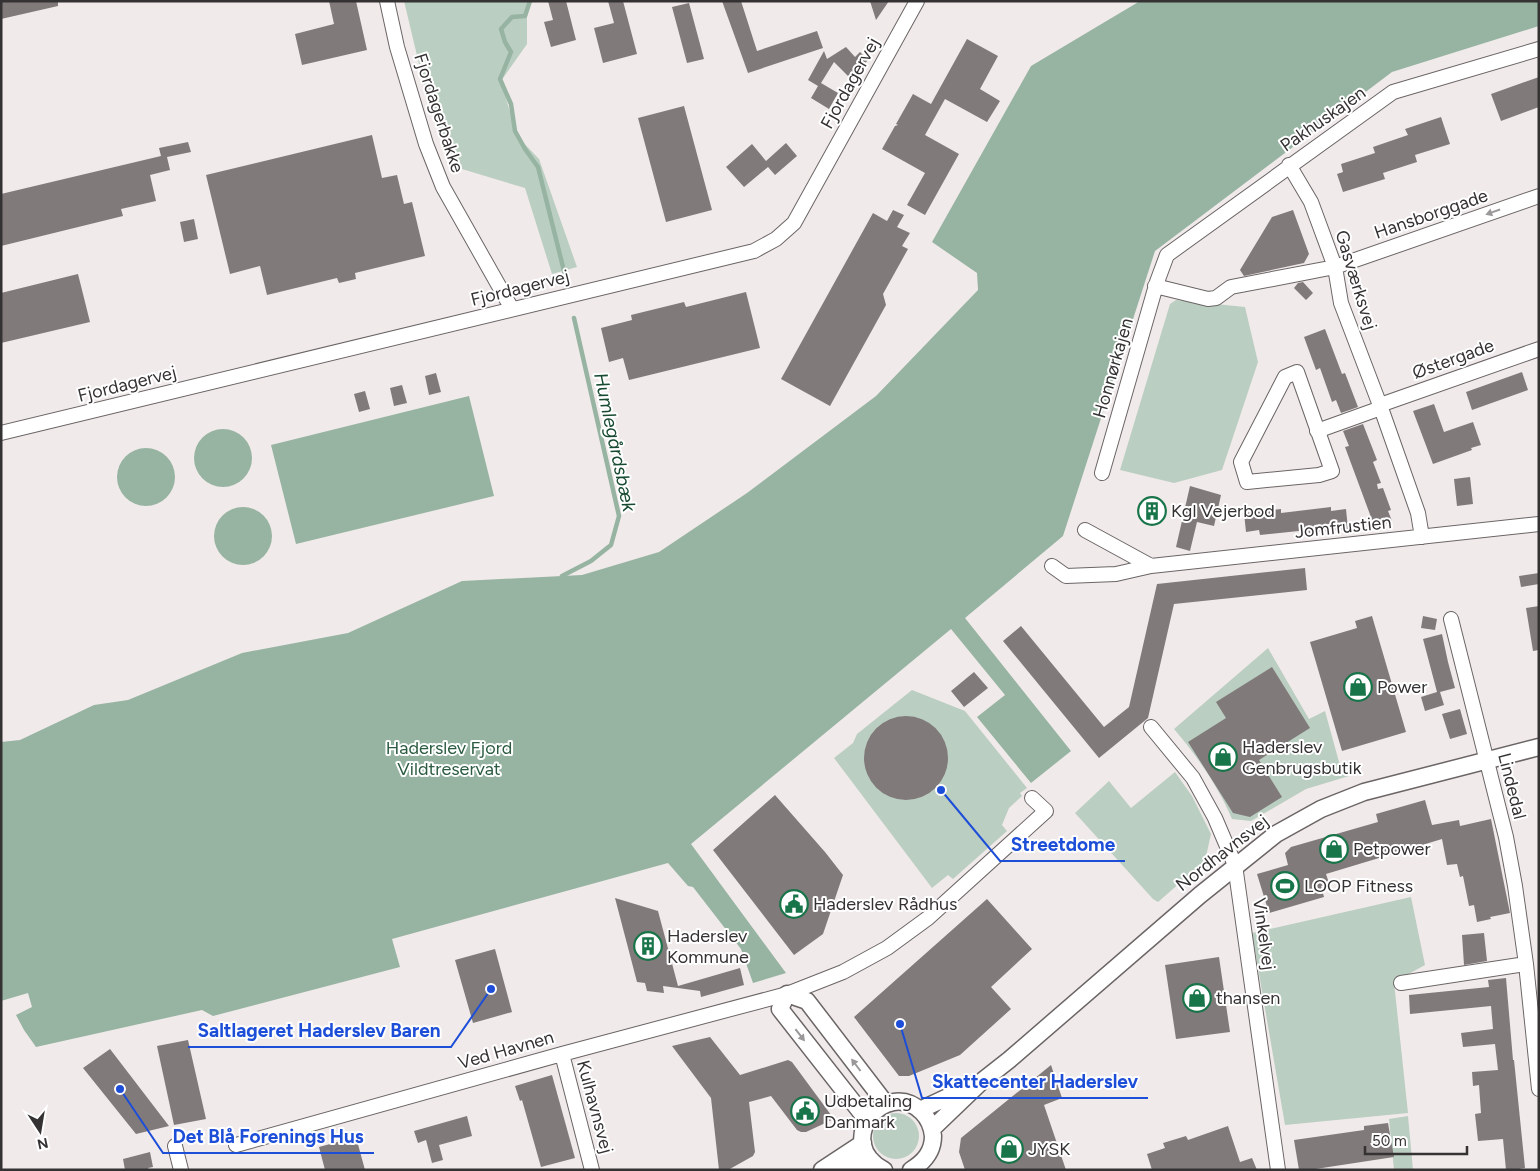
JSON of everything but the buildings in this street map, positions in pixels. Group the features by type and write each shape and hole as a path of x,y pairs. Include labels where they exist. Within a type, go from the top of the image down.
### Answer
{"street":[{"name":"Fjordagerbakke","path":"387,1 397,47 426,144 444,186 512,309"},
{"name":"Fjordagervej","path":"1,433 754,251 776,239 794,222 917,1"},
{"name":"Pakhuskajen","path":"1158,280 1167,255 1393,92 1539,49"},
{"name":"Gasværksvej","path":"1290,166 1310,202 1335,267 1341,303 1418,513 1422,537"},
{"name":"Hansborggade","path":"1158,280 1208,299 1216,298 1231,287 1335,267 1539,196"},
{"name":"Honnørkajen","path":"1102,473 1158,280"},
{"name":"Østergade","path":"1380,407 1539,349"},
{"path":"1297,372 1317,431 1332,471 1319,475 1247,482 1241,462 1284,377 1297,372"},
{"path":"1317,431 1380,407"},
{"name":"Jomfrustien","path":"1052,566 1066,576 1116,574 1151,566 1539,524"},
{"path":"1085,530 1151,566"},
{"name":"Lindedal","path":"1451,619 1506,837 1526,964 1539,1089"},
{"name":"Vinkelvej","path":"1151,727 1193,778 1215,818 1235,865 1278,1170"},
{"name":"Nordhavnsvej","path":"932,1129 981,1082 1235,865 1276,834 1321,809 1364,792 1539,747"},
{"name":"Ved Havnen","path":"236,1145 562,1054 787,994 843,972 887,948 928,918 1046,811 1032,798"},
{"path":"1401,983 1526,964"},
{"path":"867,1120 780,1009 787,994 807,1001 886,1104"},
{"name":"Kulhavnsvej","path":"562,1054 592,1170"},
{"name":"Nordhavnsvej","path":"920,1110 981,1082"},
{"path":"884,1170 871,1160 863,1142 864,1128 867,1120 878,1108 886,1104 904,1102 920,1110 932,1129 929,1164 918,1166 911,1170"},
{"path":"822,1170 863,1142"},
{"path":"175,1146 181,1170"},
{"path":"842,1170 871,1160"}],"shaded area":[{"path":"404,1 527,1 527,44 501,81 517,136 539,159 577,267 552,274 525,188 452,166 424,85"},
{"name":"Haderslev Fjord Vildtreservat","path":"1140,1 1539,1 1539,26 1392,72 1155,251 1063,536 965,618 1071,751 1031,783 977,717 1005,695 951,629 691,844 786,973 753,983 741,949 693,887 688,886 668,863 392,939 400,967 213,1016 202,1010 36,1047 16,1015 32,1007 28,993 1,1001 1,742 20,740 94,705 128,700 242,653 348,633 462,581 582,575 659,552 747,493 876,396 978,290 977,273 932,242 1031,66"},
{"path":"1176,300 1245,307 1258,362 1222,470 1174,483 1120,470 1170,304"},
{"path":"469,396 494,496 296,544 271,445"},
{"path":"217,429 229,429 244,437 252,452 252,464 244,479 229,487 217,487 202,479 194,464 194,452 202,437"},
{"path":"140,448 152,448 167,456 175,471 175,483 167,498 152,506 140,506 125,498 117,483 117,471 125,456"},
{"path":"237,507 249,507 264,515 272,530 272,542 264,557 249,565 237,565 222,557 214,542 214,530 222,515"},
{"path":"1268,648 1309,719 1325,711 1339,762 1349,776 1306,789 1251,821 1232,819 1206,772 1174,729"},
{"path":"912,690 965,711 1027,788 1020,793 1022,796 1009,808 1002,825 1007,831 953,879 948,875 932,888 834,758 853,743 857,734"},
{"path":"1175,772 1192,796 1211,834 1205,861 1158,902 1153,899 1075,813 1109,781 1131,808"},
{"path":"1411,897 1425,965 1394,982 1408,1113 1285,1125 1252,933"},
{"path":"891,1113 901,1113 915,1123 919,1136 915,1149 909,1155 901,1159 891,1159 877,1149 873,1141 873,1131 883,1117"},
{"path":"1408,1116 1413,1170 1394,1170 1389,1119"}],"waterway":[{"name":"Humlegårdsbæk","path":"530,1 525,16 512,17 501,29 505,42 511,52 500,79 511,104 515,131 538,167 565,275"},
{"name":"Humlegårdsbæk","path":"562,576 591,561 611,545 619,516 574,318"}],"place":[{"name":"Kgl Vejerbod","path":"1152,511"},
{"name":"Power","path":"1358,687"},
{"name":"Haderslev Genbrugsbutik","path":"1223,757"},
{"name":"Streetdome","path":"941,790"},
{"name":"Petpower","path":"1334,849"},
{"name":"LOOP Fitness","path":"1285,886"},
{"name":"Haderslev Rådhus","path":"794,904"},
{"name":"Haderslev Kommune","path":"648,946"},
{"name":"Saltlageret Haderslev Baren","path":"491,989"},
{"name":"thansen","path":"1197,998"},
{"name":"Skattecenter Haderslev","path":"900,1024"},
{"name":"Det Blå Forenings Hus","path":"120,1089"},
{"name":"Udbetaling Danmark","path":"805,1111"},
{"name":"JYSK","path":"1009,1149"}]}
